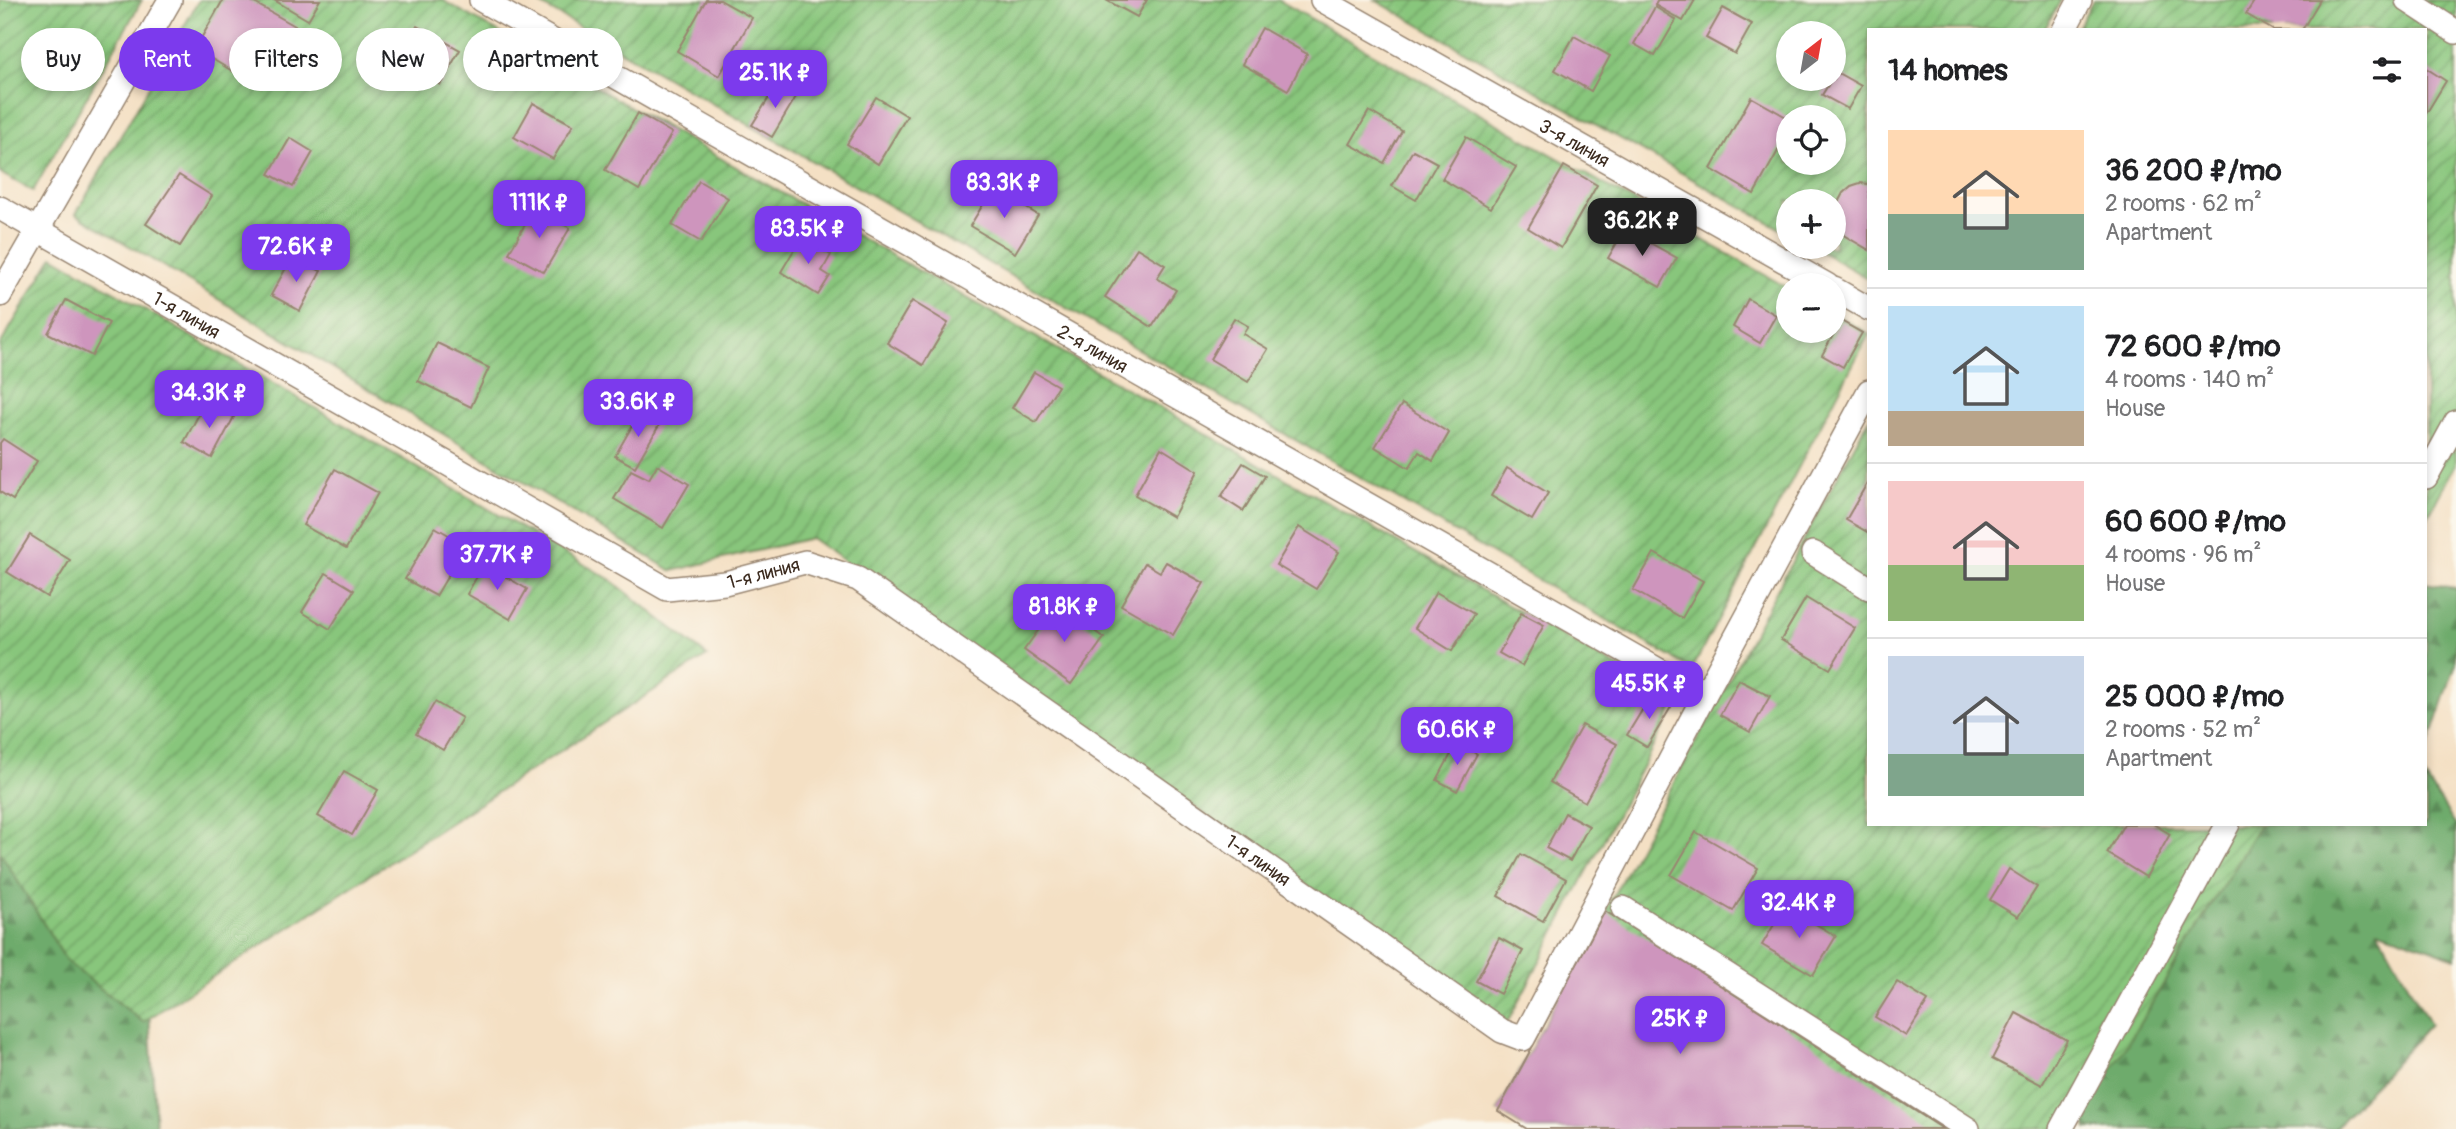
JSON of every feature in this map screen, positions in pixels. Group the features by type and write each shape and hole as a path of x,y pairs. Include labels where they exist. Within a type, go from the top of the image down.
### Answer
{"lane":[{"path":"0,295 170,0"},
{"name":"2-я линия","path":"481,0 1704,696"},
{"name":"3-я линия","path":"1322,0 1806,273"},
{"path":"2065,28 2080,0"},
{"path":"2407,0 2456,32"},
{"name":"1-я линия","path":"0,208 667,589 725,583 805,562 858,579 1502,1031 1523,1039 1704,696"},
{"path":"1846,296 1867,308"},
{"path":"1704,696 1867,395"},
{"path":"2427,475 2456,422"},
{"path":"1813,553 1867,587"},
{"path":"2061,1129 2227,826"},
{"path":"1623,908 1968,1129"}],"green space":[{"path":"0,0 142,0 126,28 119,28 119,40 105,65 105,28 21,28 21,91 90,91 33,191 0,173"},
{"path":"199,0 442,0 491,28 463,28 463,91 602,91 1677,701 1506,1025 811,538 672,571 76,214 147,91 215,91 215,28 183,28"},
{"path":"533,0 1278,0 1776,281 1776,343 1846,343 1846,321 1867,333 1867,338 1692,669 623,52 623,28 582,28"},
{"path":"1375,0 2061,0 2045,28 1867,28 1867,278 1834,259 1846,259 1846,189 1776,189 1776,226"},
{"path":"2093,0 2456,0 2456,463 2427,518 2427,28 2078,28"},
{"path":"53,256 611,580 707,656 143,1022 67,962 0,852 0,345"},
{"path":"1867,422 1867,826 2259,826 2076,1129 1527,1129 1498,1111"},
{"path":"2427,583 2456,588 2456,663 2427,751"},
{"path":"2427,781 2456,825 2456,958 2378,930 2430,1024 2334,1129 2087,1129 2079,1107 2242,826 2427,826"},
{"path":"0,812 149,1012 156,1129 0,1129"}],"building":[{"path":"223,0 249,0 297,27 229,28 229,69 215,61 215,28 207,28"},
{"path":"274,0 320,0 308,20"},
{"path":"706,0 720,0 752,18 719,76 677,51"},
{"path":"1106,0 1147,0 1137,17"},
{"path":"1658,0 1695,0 1683,21 1655,5"},
{"path":"2255,0 2320,0 2303,28 2270,28 2246,14"},
{"path":"1655,7 1676,20 1655,56 1634,44"},
{"path":"1723,8 1752,24 1735,54 1706,38"},
{"path":"1262,28 1307,54 1288,90 1242,64"},
{"path":"1574,36 1610,56 1591,91 1555,70"},
{"path":"449,44 460,50 449,69"},
{"path":"2427,69 2446,81 2427,112"},
{"path":"1846,78 1861,86 1848,109 1846,105 1822,95 1824,91 1846,91"},
{"path":"778,83 797,95 772,137 752,125"},
{"path":"876,97 907,116 878,164 847,144"},
{"path":"1751,97 1776,111 1776,155 1754,194 1711,169"},
{"path":"533,103 573,125 553,159 514,137"},
{"path":"1369,111 1402,131 1384,163 1350,144"},
{"path":"638,113 672,133 639,190 605,170"},
{"path":"1466,137 1516,167 1491,208 1442,179"},
{"path":"290,138 313,152 293,187 269,174"},
{"path":"1413,150 1437,163 1416,200 1392,186"},
{"path":"1564,166 1597,185 1561,248 1528,228"},
{"path":"179,175 212,196 180,246 146,224"},
{"path":"699,181 728,198 701,242 672,225"},
{"path":"1860,183 1867,184 1867,249 1846,237 1846,190"},
{"path":"993,188 1038,215 1015,253 970,226"},
{"path":"534,208 570,228 544,272 509,253"},
{"path":"1625,229 1677,258 1660,287 1608,258"},
{"path":"801,238 831,255 822,271 830,276 818,295 781,272"},
{"path":"1137,248 1165,265 1157,278 1176,290 1152,327 1105,297"},
{"path":"292,257 321,271 300,311 271,295"},
{"path":"1748,299 1776,315 1760,343 1733,327"},
{"path":"66,300 109,323 92,356 48,333"},
{"path":"912,301 948,323 923,365 887,343"},
{"path":"1234,318 1248,326 1243,334 1268,349 1248,382 1210,359"},
{"path":"1846,324 1862,333 1843,367 1822,355 1829,343 1846,343"},
{"path":"437,343 489,368 471,407 418,381"},
{"path":"1034,372 1058,386 1036,422 1012,408"},
{"path":"206,401 234,417 212,458 184,442"},
{"path":"1402,404 1449,433 1433,461 1419,452 1409,468 1375,447"},
{"path":"641,410 661,422 635,467 615,456"},
{"path":"3,439 37,461 13,500 0,492 0,443"},
{"path":"1161,448 1198,471 1173,517 1135,495"},
{"path":"1243,463 1265,476 1243,511 1221,497"},
{"path":"657,465 689,484 663,528 614,499 631,470 649,479"},
{"path":"1507,468 1548,493 1532,520 1491,496"},
{"path":"335,469 378,493 346,549 303,525"},
{"path":"1867,483 1867,532 1846,520"},
{"path":"435,527 466,545 436,596 405,579"},
{"path":"1299,527 1339,552 1316,589 1276,565"},
{"path":"30,535 70,560 47,597 7,572"},
{"path":"1654,553 1703,581 1682,618 1633,590"},
{"path":"1166,562 1204,583 1173,635 1121,605 1145,563 1160,572"},
{"path":"484,564 527,589 510,619 467,594"},
{"path":"326,573 354,590 330,629 302,612"},
{"path":"1436,592 1474,614 1452,651 1415,628"},
{"path":"1806,598 1855,628 1830,669 1781,640"},
{"path":"1057,604 1104,638 1071,684 1024,650"},
{"path":"1521,613 1544,625 1522,666 1499,653"},
{"path":"1739,680 1770,696 1750,732 1720,715"},
{"path":"1652,694 1671,707 1647,747 1627,735"},
{"path":"435,702 462,718 443,750 416,734"},
{"path":"1582,725 1617,744 1585,802 1550,782"},
{"path":"1457,743 1477,754 1457,791 1437,780"},
{"path":"344,771 378,790 352,835 318,816"},
{"path":"1565,813 1589,826 1570,861 1546,848"},
{"path":"2123,826 2156,826 2170,834 2146,877 2107,853"},
{"path":"1696,832 1758,868 1733,911 1671,875"},
{"path":"1521,854 1566,879 1543,921 1498,896"},
{"path":"2009,869 2037,887 2018,917 1990,900"},
{"path":"1785,906 1836,936 1813,975 1762,945"},
{"path":"1605,911 1943,1129 1527,1129 1498,1111"},
{"path":"1499,938 1523,951 1500,994 1476,981"},
{"path":"1897,982 1928,1001 1906,1036 1875,1017"},
{"path":"2016,1013 2067,1040 2042,1085 1992,1059"}]}
